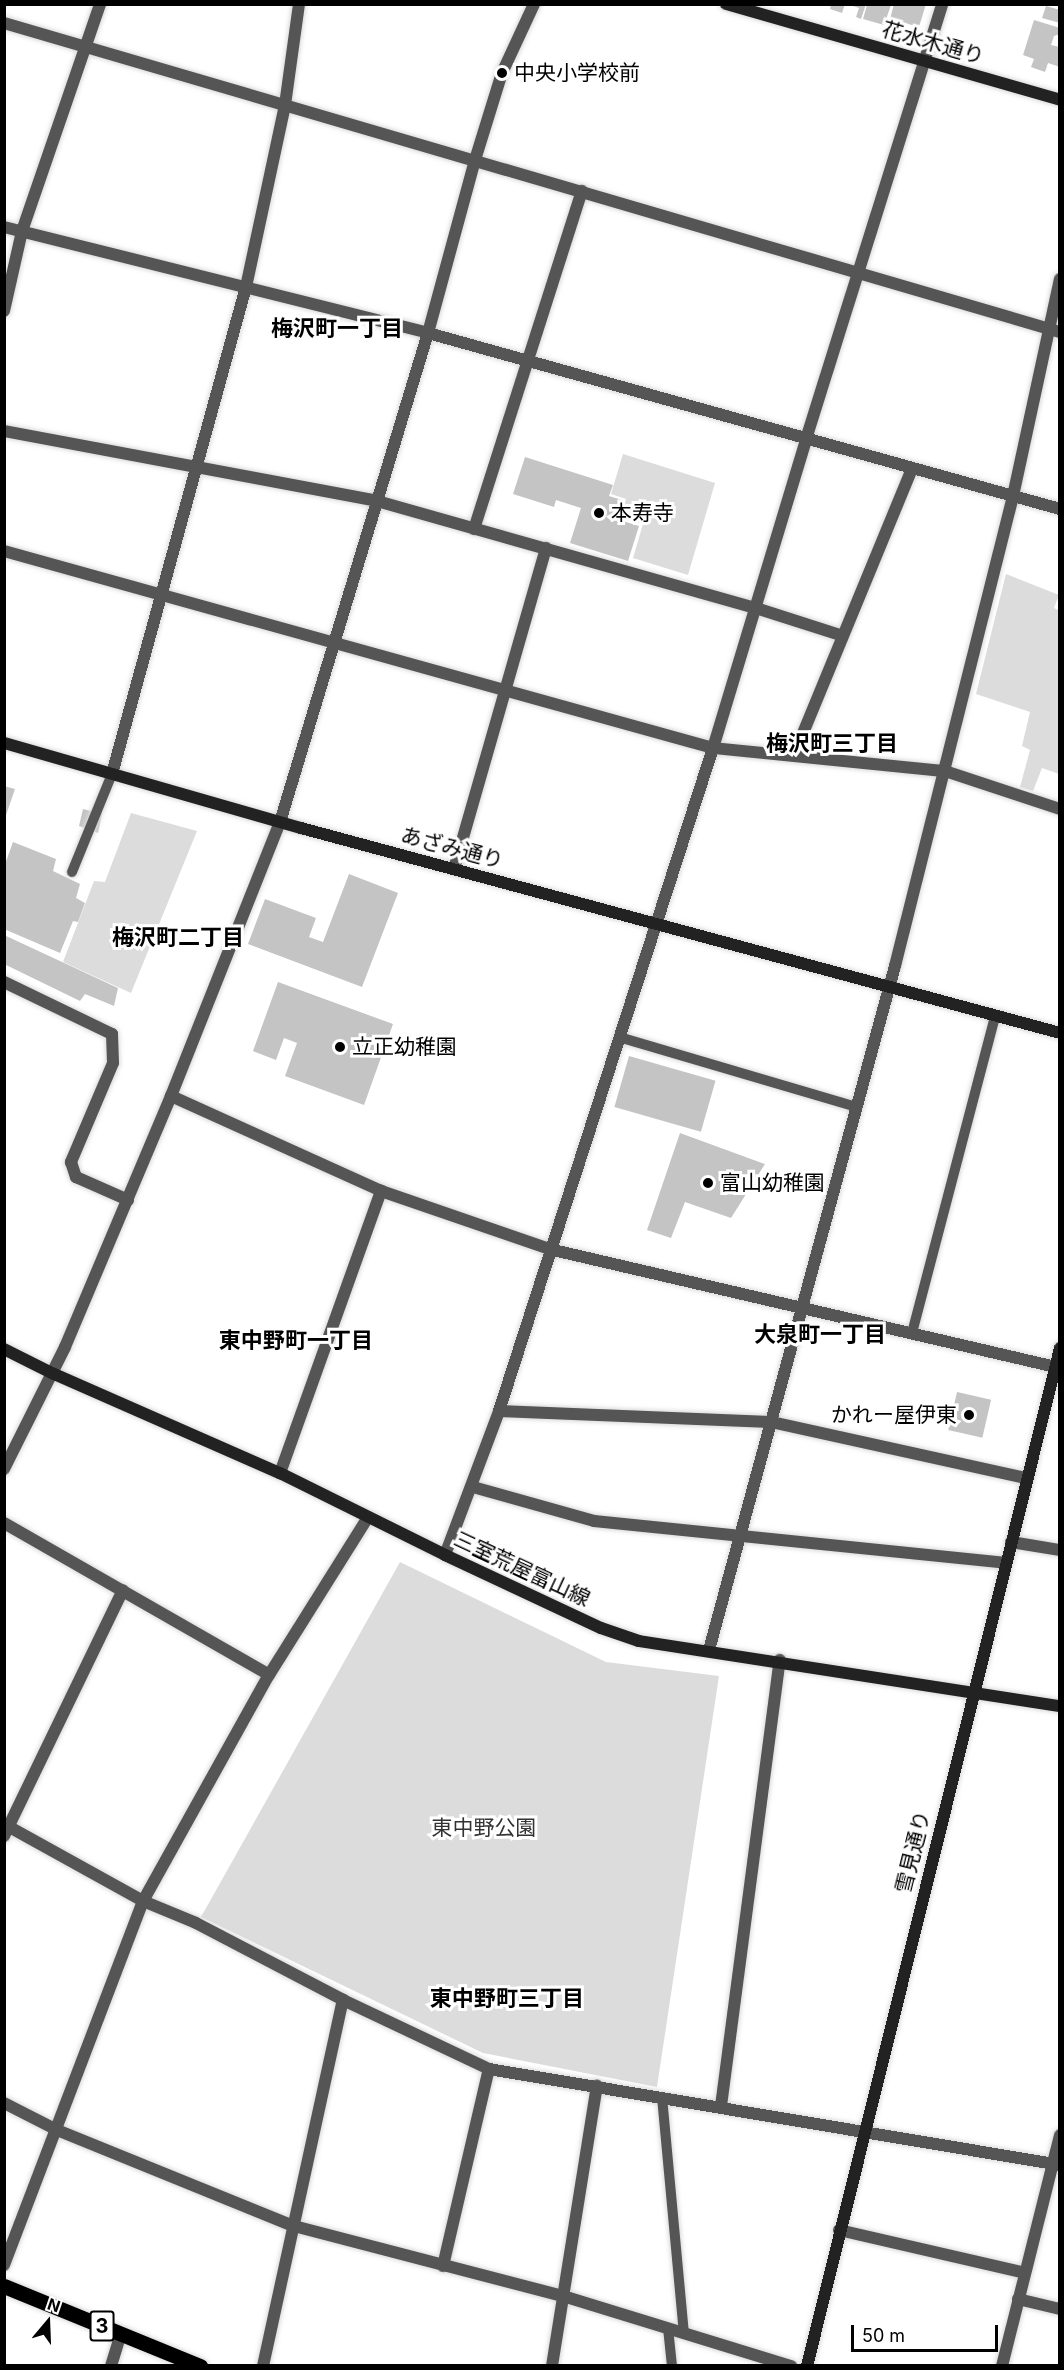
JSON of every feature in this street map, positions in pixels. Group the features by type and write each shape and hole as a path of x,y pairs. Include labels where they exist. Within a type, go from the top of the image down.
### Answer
{"main road":[{"name":"3","path":"4,2286 200,2366"}],"street":[{"path":"4,311 22,231 100,4"},
{"path":"111,774 246,287 285,105 299,4"},
{"path":"4,1469 54,1374 171,1096 280,822 428,333 474,160 502,73 534,4"},
{"name":"花水木通り","path":"726,4 1059,100"},
{"path":"445,1555 473,1487 499,1411 549,1249 713,748 806,439 942,4"},
{"path":"4,23 1054,330"},
{"path":"474,529 582,191"},
{"path":"4,227 428,333 1059,508"},
{"path":"709,1650 890,986 945,771 1054,330 1059,279"},
{"path":"4,431 377,501 756,608 843,636"},
{"path":"794,754 912,468"},
{"path":"454,869 546,548"},
{"path":"4,551 713,748 794,754 945,771 1059,809"},
{"name":"あざみ通り","path":"4,743 280,822 1059,1033"},
{"path":"4,982 112,1034 113,1063 71,1162 76,1177 128,1200"},
{"path":"171,1096 381,1191 549,1249 1057,1367"},
{"path":"280,1473 381,1191"},
{"name":"雪見通り","path":"807,2366 1004,1563 1057,1367 1059,1348"},
{"name":"三室荒屋富山線","path":"4,1349 54,1374 280,1473 445,1555 601,1628 639,1641 780,1660 1059,1706"},
{"path":"499,1411 771,1422 1026,1478"},
{"path":"473,1487 594,1521 1004,1563"},
{"path":"4,2265 143,1901 269,1675 368,1517"},
{"path":"4,1523 269,1675"},
{"path":"1011,1542 1059,1550"},
{"path":"123,1590 6,1829 143,1901 196,1923 343,2000 489,2069 721,2106 1056,2164"},
{"path":"721,2106 780,1660"},
{"path":"263,2366 343,2000"},
{"path":"443,2265 489,2069"},
{"path":"552,2366 597,2086"},
{"path":"4,2103 57,2130 294,2226 563,2296 791,2366"},
{"path":"1002,2366 1018,2299 1056,2164 1059,2135"},
{"path":"839,2230 1025,2273"},
{"path":"1018,2299 1059,2309"},
{"path":"111,2366 120,2333"}],"lane":[{"path":"72,872 111,774"},
{"path":"912,1334 995,1017"},
{"path":"619,1037 857,1107"},
{"path":"662,2097 684,2333"},
{"path":"668,2328 672,2366"}],"green space":[{"path":"623,454 715,483 688,575 633,558 643,524 620,517 626,499 611,494"},
{"path":"1006,574 1059,595 1054,608 1060,611 1059,774 1042,768 1033,791 1020,787 1030,750 1022,746 1030,712 976,694"},
{"path":"131,813 197,831 131,993 63,962 94,881 105,882"},
{"name":"東中野公園","path":"400,1562 606,1662 719,1676 657,2087 483,2053 201,1917"}],"building":[{"path":"831,4 845,4 842,13 830,9"},
{"path":"847,4 866,4 861,19 856,17 859,8"},
{"path":"894,4 926,4 919,27 890,19"},
{"path":"867,5 891,5 884,25 863,19"},
{"path":"1046,6 1060,10 1060,23 1042,18"},
{"path":"1034,20 1060,28 1060,34 1054,36 1051,45 1060,47 1060,67 1048,63 1045,72 1031,67 1034,59 1023,55"},
{"name":"本寿寺","path":"525,457 613,485 609,496 622,500 616,519 639,526 628,561 570,543 581,508 556,500 554,507 513,494"},
{"path":"4,786 15,789 5,818 4,818"},
{"path":"83,809 102,814 98,833 79,826"},
{"path":"13,842 56,859 53,871 80,884 76,898 85,903 78,922 73,921 60,953 4,929 4,867"},
{"path":"349,874 398,893 362,987 248,944 265,899 316,918 309,937 323,942"},
{"path":"4,935 118,988 114,1006 85,994 80,1001 4,964"},
{"name":"立正幼稚園","path":"278,982 393,1024 364,1105 285,1076 297,1043 284,1038 276,1060 253,1051"},
{"path":"629,1056 716,1081 701,1132 614,1107"},
{"name":"富山幼稚園","path":"680,1133 765,1164 731,1218 685,1202 671,1238 647,1230"},
{"name":"かれー屋伊東","path":"957,1392 991,1400 982,1438 948,1430"}],"place":[{"name":"中央小学校前","path":"502,73"},
{"name":"本寿寺","path":"599,513"},
{"name":"立正幼稚園","path":"340,1047"},
{"name":"富山幼稚園","path":"708,1183"},
{"name":"かれー屋伊東","path":"969,1415"}],"district":[{"name":"梅沢町一丁目","path":"337,329"},
{"name":"梅沢町三丁目","path":"832,744"},
{"name":"梅沢町二丁目","path":"178,938"},
{"name":"大泉町一丁目","path":"820,1335"},
{"name":"東中野町一丁目","path":"296,1341"},
{"name":"東中野町三丁目","path":"507,1999"}]}
